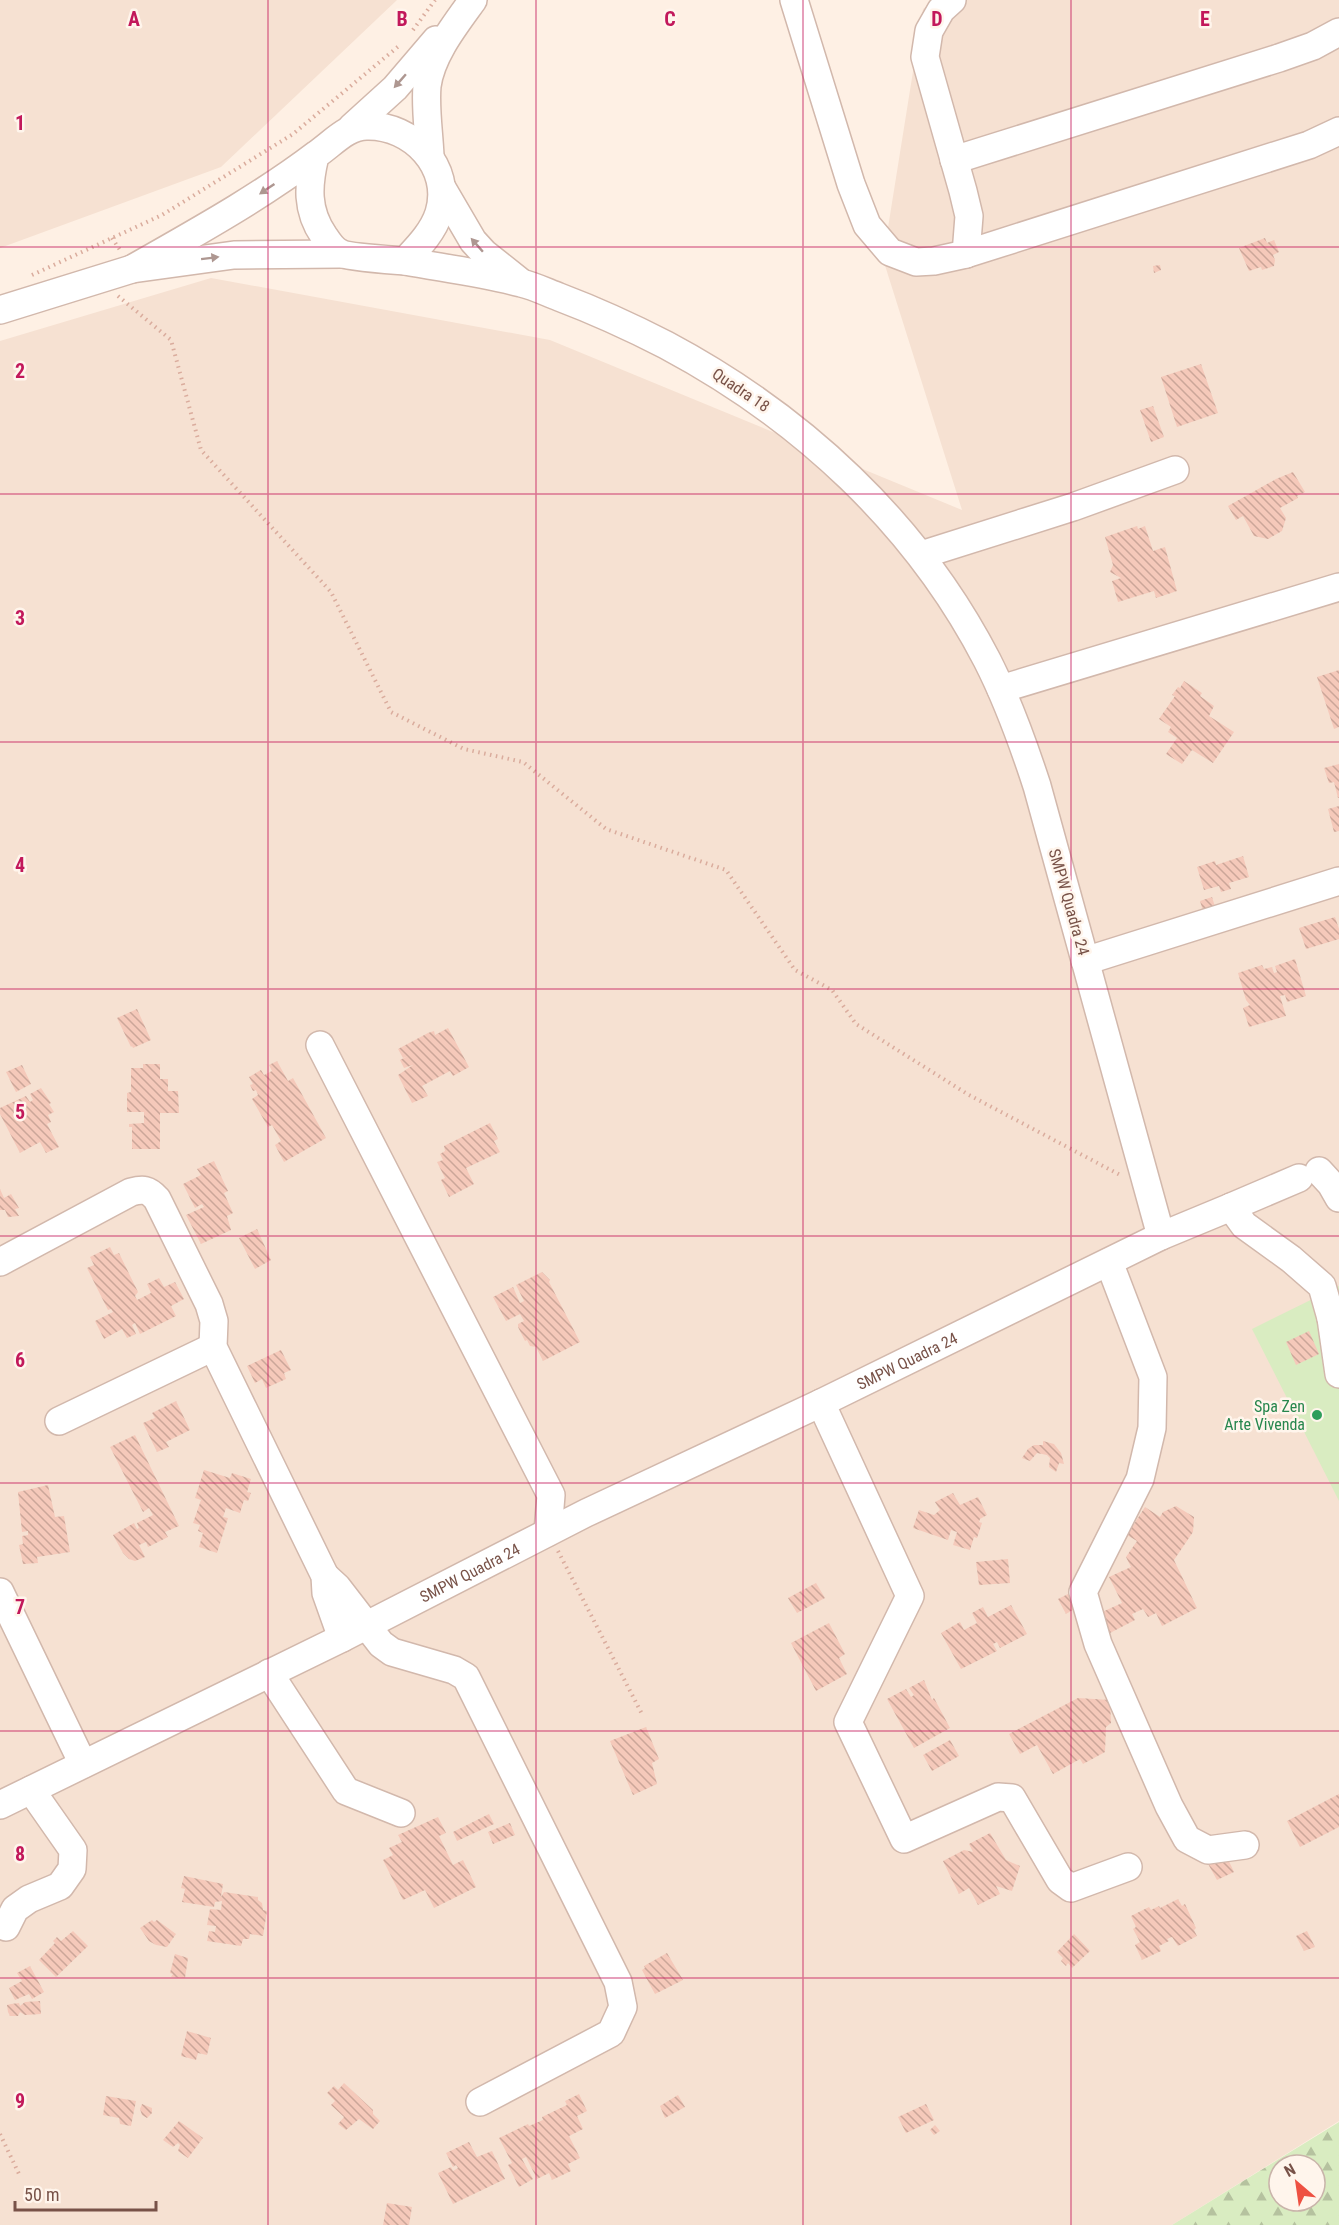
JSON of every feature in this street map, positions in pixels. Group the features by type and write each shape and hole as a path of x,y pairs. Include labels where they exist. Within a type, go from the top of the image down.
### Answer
{"street":[{"path":"473,0 455,24 436,58 428,85 430,156 442,188 472,241 522,283"},
{"path":"794,0 851,184 867,225 890,252 916,262 934,261 966,254 1309,145 1339,131"},
{"path":"952,0 941,10 929,31 925,57 969,216 966,254"},
{"path":"132,269 246,203 315,156 352,127 395,88 440,36 455,24"},
{"path":"954,160 1279,58 1313,46 1339,32"},
{"path":"352,127 368,126 396,130 410,137 430,156"},
{"path":"315,156 309,191 312,215 325,238 341,254"},
{"path":"405,261 435,223 440,211 442,188"},
{"path":"0,310 132,269 234,255 341,254 405,261 522,283"},
{"name":"Quadra 18","path":"522,283 597,311 639,330 760,401 836,464 895,524 921,555"},
{"path":"921,555 1073,507 1175,470"},
{"name":"SMPW Quadra 24","path":"0,1805 342,1638 586,1513 821,1403 1161,1236 1037,786 1023,744 1001,689 966,623 921,555"},
{"path":"1001,689 1339,587"},
{"path":"1085,960 1339,881"},
{"path":"320,1045 552,1495 548,1532"},
{"path":"1161,1236 1309,1175 1331,1184 1339,1198"},
{"path":"0,1262 131,1192 147,1190 157,1199 210,1305 214,1321 213,1347 325,1576 337,1587 381,1644 392,1652 454,1670 466,1677 618,1982 622,2007 611,2033 480,2102"},
{"path":"1231,1207 1244,1225 1330,1282 1339,1374"},
{"path":"1109,1262 1153,1377 1152,1428 1140,1479 1083,1592 1098,1644 1169,1806 1187,1839 1208,1850 1245,1845"},
{"path":"59,1421 213,1347"},
{"path":"821,1403 910,1596 848,1722 904,1839 998,1797 1012,1798 1060,1880 1071,1888 1128,1867"},
{"path":"552,1495 586,1513"},
{"path":"325,1576 326,1593 342,1638"},
{"path":"0,1592 83,1764"},
{"path":"269,1673 346,1791 401,1813"},
{"path":"6,1927 15,1909 29,1899 60,1886 72,1869 73,1850 31,1790"}],"path":[{"path":"409,34 435,0"},
{"path":"31,275 162,215 283,140 403,43"},
{"path":"98,280 171,340 201,450 331,592 391,712 464,749 523,762 606,829 726,870 795,970 832,990 856,1024 969,1095 1149,1190"},
{"path":"548,1532 643,1716"},
{"path":"0,2134 20,2176"}],"shaded area":[{"path":"0,0 397,0 221,167 0,248"},
{"path":"936,0 1339,0 1339,2121 1288,2153 1267,2153 1267,2166 1172,2225 0,2225 0,341 211,278 550,340 962,510 883,259 923,9"}],"green space":[{"name":"Spa Zen Arte Vivenda","path":"1339,1286 1339,1501 1252,1329"},
{"path":"1339,2122 1339,2225 1172,2225 1267,2166 1267,2213 1327,2213 1327,2153 1289,2153"}],"building":[{"path":"1265,238 1267,243 1274,240 1279,252 1273,255 1274,266 1249,271 1239,248"},
{"path":"1160,265 1161,270 1154,273 1153,266"},
{"path":"1201,364 1218,413 1177,427 1161,377"},
{"path":"1153,406 1164,437 1151,442 1140,410"},
{"path":"1293,472 1305,492 1280,508 1286,518 1282,531 1268,539 1254,536 1243,516 1236,520 1228,506"},
{"path":"1137,526 1138,529 1145,526 1153,551 1165,547 1177,591 1156,598 1154,591 1118,602 1112,581 1121,578 1110,572 1113,565 1105,537"},
{"path":"1339,670 1339,727 1334,729 1317,677"},
{"path":"1184,681 1202,693 1200,696 1214,706 1209,716 1234,732 1213,763 1192,750 1182,764 1166,754 1177,738 1168,732 1171,727 1159,719 1175,696 1172,695"},
{"path":"1339,764 1338,798 1334,782 1329,783 1324,768"},
{"path":"1339,806 1339,831 1334,832 1328,809"},
{"path":"1243,856 1249,877 1229,883 1231,889 1221,892 1219,886 1204,890 1197,867 1215,861 1216,865"},
{"path":"1212,897 1216,910 1204,914 1200,901"},
{"path":"1335,917 1339,939 1306,949 1299,928"},
{"path":"1295,959 1306,996 1287,1002 1285,995 1280,996 1286,1016 1249,1027 1243,1008 1250,1005 1246,1000 1238,973 1262,965 1264,969 1272,967 1274,973 1277,972 1275,966"},
{"path":"137,1009 151,1040 133,1048 117,1018"},
{"path":"448,1028 469,1067 453,1076 450,1071 422,1086 428,1096 412,1103 398,1075 413,1065 404,1068 400,1060 408,1056 403,1058 398,1049 428,1033 434,1031 435,1035"},
{"path":"277,1061 288,1081 293,1078 326,1138 284,1162 275,1145 281,1141 272,1125 268,1127 252,1099 258,1095 250,1085 253,1084 249,1077 261,1070 264,1075 272,1071 269,1065"},
{"path":"143,1064 160,1064 160,1079 168,1079 168,1091 178,1091 179,1113 160,1113 160,1149 132,1149 132,1127 129,1127 129,1124 144,1123 144,1112 127,1112 127,1093 131,1092 131,1068 143,1068"},
{"path":"22,1065 31,1084 16,1092 6,1072"},
{"path":"41,1088 54,1112 48,1115 51,1122 47,1124 59,1147 46,1153 40,1142 20,1153 0,1114 0,1108 26,1096 30,1102 33,1100 30,1094"},
{"path":"490,1123 498,1139 494,1141 500,1152 466,1168 474,1184 449,1197 441,1180 445,1178 437,1162 443,1160 440,1154 445,1151 444,1146"},
{"path":"214,1161 228,1191 224,1193 233,1213 227,1216 231,1230 201,1244 186,1215 204,1207 202,1204 195,1208 183,1184 201,1175 197,1169"},
{"path":"0,1189 4,1198 11,1194 19,1208 15,1209 19,1216 8,1217 5,1210 0,1210"},
{"path":"257,1229 271,1260 255,1269 239,1238"},
{"path":"110,1247 114,1255 119,1253 138,1292 135,1296 137,1300 151,1293 147,1284 159,1278 164,1287 175,1282 184,1299 171,1306 176,1316 140,1334 135,1323 132,1325 136,1334 127,1338 122,1329 104,1339 95,1321 113,1312 111,1309 108,1310 87,1268 94,1265 90,1257"},
{"path":"542,1272 550,1280 580,1342 543,1361 536,1347 530,1346 527,1340 525,1341 518,1327 518,1324 524,1321 520,1314 506,1321 493,1297 513,1287 520,1303 524,1301 516,1285"},
{"path":"1309,1331 1319,1354 1296,1365 1286,1342"},
{"path":"281,1350 291,1370 284,1373 286,1379 266,1388 262,1379 255,1383 247,1366"},
{"path":"176,1401 190,1430 166,1442 169,1447 157,1452 143,1423 155,1418 152,1413"},
{"path":"135,1435 179,1526 165,1532 168,1537 148,1547 146,1542 139,1545 145,1557 135,1561 123,1553 113,1535 134,1523 137,1529 139,1528 137,1523 153,1515 149,1508 143,1512 110,1447"},
{"path":"1043,1441 1054,1444 1061,1453 1064,1464 1059,1463 1056,1472 1049,1467 1050,1458 1047,1455 1037,1453 1030,1461 1022,1458 1028,1449 1034,1445 1043,1445"},
{"path":"204,1470 230,1478 232,1473 251,1479 247,1492 251,1493 248,1501 244,1500 240,1513 226,1508 223,1517 228,1518 217,1553 199,1547 203,1533 198,1531 200,1525 193,1523 201,1500 195,1498"},
{"path":"48,1485 55,1517 64,1516 70,1552 37,1557 38,1563 23,1564 19,1545 23,1544 22,1536 28,1535 28,1531 22,1532 18,1492"},
{"path":"953,1493 960,1505 978,1497 987,1515 980,1519 979,1522 982,1523 970,1550 953,1545 957,1532 951,1530 948,1540 913,1528 919,1510 934,1515 940,1510 935,1502"},
{"path":"1176,1506 1194,1517 1193,1532 1174,1560 1197,1608 1162,1626 1156,1613 1148,1617 1143,1609 1132,1614 1135,1620 1110,1633 1100,1613 1122,1603 1109,1577 1131,1567 1126,1557 1137,1541 1127,1535 1145,1507 1160,1517 1163,1512"},
{"path":"1008,1559 1010,1583 979,1585 976,1562"},
{"path":"816,1583 825,1598 797,1613 788,1598"},
{"path":"1068,1594 1076,1608 1066,1614 1058,1599"},
{"path":"1011,1605 1027,1634 1000,1648 997,1642 993,1644 997,1651 961,1669 941,1633 960,1622 964,1630 977,1623 972,1613 983,1607 988,1617"},
{"path":"829,1623 845,1654 839,1658 847,1674 816,1691 791,1643"},
{"path":"924,1680 932,1700 934,1698 950,1728 914,1748 887,1699 906,1689 911,1697 914,1695 909,1688"},
{"path":"1078,1698 1110,1700 1111,1723 1106,1727 1105,1752 1083,1764 1080,1759 1053,1774 1037,1745 1020,1754 1009,1734"},
{"path":"646,1727 659,1759 652,1763 657,1784 633,1795 610,1741"},
{"path":"950,1740 959,1756 932,1771 923,1755"},
{"path":"1339,1794 1339,1827 1300,1847 1287,1821"},
{"path":"489,1814 494,1824 457,1841 453,1832"},
{"path":"438,1817 446,1833 439,1836 453,1865 463,1860 476,1887 434,1908 425,1890 403,1900 383,1860 393,1855 389,1848 402,1842 398,1835"},
{"path":"510,1823 515,1835 493,1844 488,1832"},
{"path":"990,1833 1006,1860 1020,1866 1012,1891 996,1886 1000,1894 978,1905 969,1888 959,1894 943,1861 964,1850 973,1852 969,1844"},
{"path":"1225,1853 1234,1872 1217,1880 1207,1862"},
{"path":"184,1876 223,1884 221,1897 224,1892 258,1897 263,1910 267,1911 263,1936 250,1934 249,1939 243,1939 241,1946 207,1941 209,1931 215,1932 216,1926 207,1925 210,1909 221,1910 222,1901 215,1902 214,1907 182,1902 185,1889 181,1888"},
{"path":"1178,1899 1182,1906 1185,1904 1196,1928 1194,1930 1197,1936 1178,1946 1172,1937 1167,1939 1169,1941 1159,1946 1161,1951 1142,1960 1135,1945 1140,1942 1133,1929 1136,1927 1131,1916 1149,1907 1151,1910 1159,1906 1160,1908"},
{"path":"152,1920 154,1922 157,1920 176,1934 167,1947 149,1941 140,1928"},
{"path":"73,1931 88,1946 56,1977 39,1960 55,1943 53,1941 57,1937 61,1941"},
{"path":"1307,1931 1315,1947 1304,1951 1296,1936"},
{"path":"1074,1934 1090,1951 1072,1968 1068,1963 1066,1966 1061,1961 1063,1958 1057,1952"},
{"path":"667,1953 683,1980 655,1994 642,1970 644,1966"},
{"path":"175,1954 188,1958 185,1978 171,1977"},
{"path":"30,1966 44,1992 32,1999 29,1994 15,2000 9,1988 22,1981 17,1973"},
{"path":"40,2001 41,2014 25,2015 20,2012 18,2016 10,2016 8,2012 7,2005 19,2003 20,2006 25,2002"},
{"path":"187,2031 211,2038 207,2055 198,2053 196,2060 181,2056"},
{"path":"344,2083 373,2110 373,2114 380,2121 373,2129 359,2119 346,2130 338,2124 344,2117 331,2105 335,2101 327,2093 334,2086 338,2090"},
{"path":"579,2094 587,2111 577,2116 583,2129 569,2136 580,2158 568,2164 571,2171 552,2180 549,2173 537,2179 526,2157 522,2159 533,2179 519,2187 508,2165 512,2163 499,2138 528,2124 529,2126 543,2120 542,2117 567,2105 565,2101"},
{"path":"678,2095 685,2107 665,2118 660,2106"},
{"path":"106,2096 136,2101 131,2126 120,2124 119,2118 103,2115"},
{"path":"142,2104 152,2108 152,2113 147,2118 142,2115 140,2109"},
{"path":"926,2104 934,2120 906,2133 898,2117"},
{"path":"179,2121 203,2138 188,2158 178,2151 180,2145 178,2143 173,2147 163,2140"},
{"path":"935,2125 940,2131 934,2135 930,2130"},
{"path":"469,2142 477,2157 492,2151 505,2179 453,2204 438,2173 451,2167 453,2171 458,2168 456,2165 453,2167 446,2153"},
{"path":"387,2203 412,2207 409,2225 383,2225"}],"place":[{"name":"Spa Zen Arte Vivenda","path":"1317,1415"}]}
